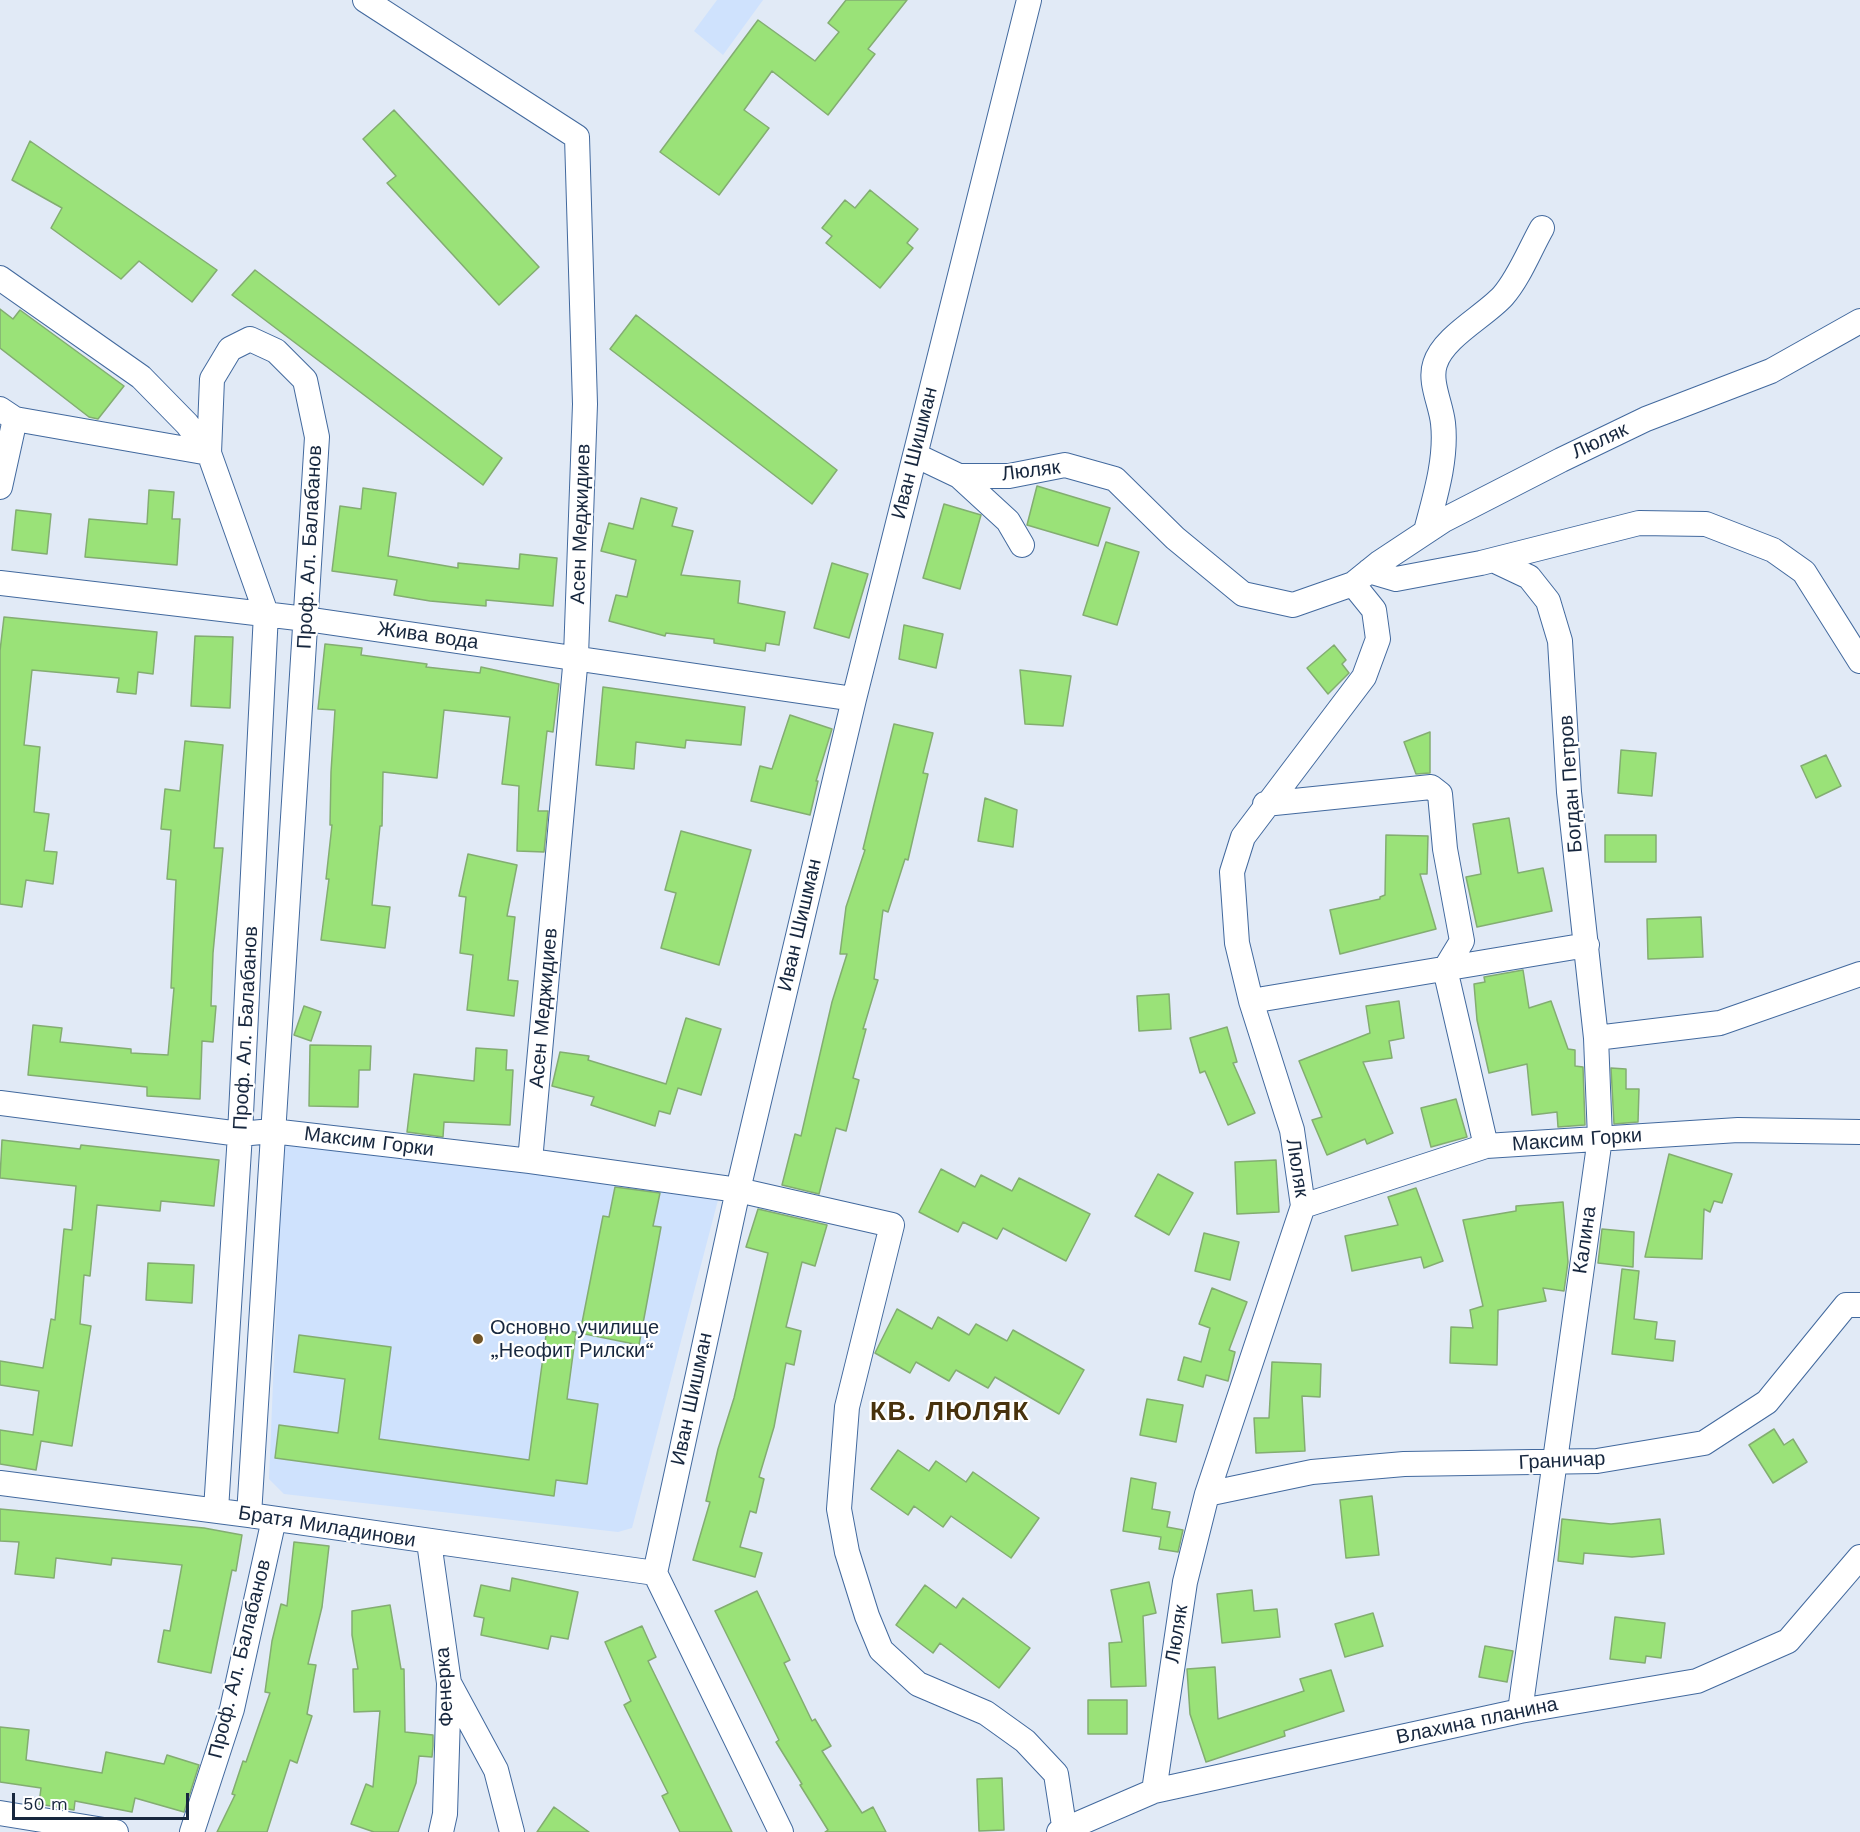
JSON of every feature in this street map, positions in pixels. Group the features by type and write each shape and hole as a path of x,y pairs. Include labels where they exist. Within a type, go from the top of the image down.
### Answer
{"street":[{"name":"Асен Меджидиев","path":"365,0 577,137 585,404 576,656 530,1161"},
{"name":"Иван Шишман","path":"655,1573 738,1190 854,699 1029,0"},
{"path":"1426,531 1443,453 1443,423 1434,365 1452,340 1504,295 1542,228"},
{"path":"0,278 141,377 187,424 208,453"},
{"name":"Люляк","path":"915,455 959,476 1009,476 1065,465 1115,479 1175,538 1243,594 1293,605 1361,578 1426,531 1552,465 1646,419 1771,370 1860,321"},
{"name":"Проф. Ал. Балабанов","path":"216,1510 240,1134 266,613 208,453 212,379 230,350 250,339 276,351 304,380 317,437 249,1515"},
{"path":"0,488 7,414 208,453"},
{"path":"959,476 1008,521 1022,545"},
{"path":"1361,578 1396,579 1492,560 1639,523 1706,524 1773,550 1804,572 1860,661"},
{"name":"Богдан Петров","path":"1492,560 1529,577 1548,601 1560,641 1569,792 1596,1038"},
{"name":"Люляк","path":"1154,1791 1185,1582 1207,1494 1303,1206 1292,1130 1251,1001 1237,943 1232,872 1243,837 1364,677 1378,639 1374,610 1361,578"},
{"name":"Жива вода","path":"0,583 266,613 576,656 854,699"},
{"path":"1266,804 1431,787 1440,794 1445,849 1462,941 1444,969 1486,1146"},
{"path":"1251,1001 1587,945"},
{"path":"1596,1038 1720,1023 1860,974"},
{"name":"Калина","path":"1520,1711 1600,1138 1596,1038"},
{"name":"Максим Горки","path":"0,1103 240,1134 272,1131 530,1161 738,1190 892,1226 847,1407 839,1509 847,1552 867,1616 881,1650 918,1684 986,1713 1025,1741 1056,1774 1063,1831"},
{"name":"Максим Горки","path":"1303,1206 1486,1146 1738,1130 1860,1132"},
{"name":"Граничар","path":"1207,1494 1312,1472 1404,1464 1597,1461 1704,1443 1767,1402 1846,1305 1860,1305"},
{"name":"Братя Миладинови","path":"0,1483 216,1510 655,1573"},
{"name":"Проф. Ал. Балабанов","path":"192,1832 232,1709 274,1519"},
{"name":"Фенерка","path":"429,1542 449,1683 445,1814 441,1832"},
{"name":"Влахина планина","path":"1063,1831 1154,1791 1520,1711 1697,1681 1788,1641 1860,1557"},
{"path":"655,1573 781,1832"},
{"path":"449,1683 496,1770 512,1832"},
{"path":"0,1813 116,1832"}],"shaded area":[{"path":"717,0 763,0 723,55 694,31"},
{"name":"Основно училище „Неофит Рилски“","path":"283,1143 713,1186 718,1200 632,1528 618,1532 284,1494 269,1479"}],"building":[{"path":"846,0 907,0 868,49 875,54 828,115 772,71 744,110 769,128 719,195 660,152 758,20 815,61 839,32 828,23"},
{"path":"394,110 539,267 499,305 387,183 396,176 363,139"},
{"path":"30,141 217,270 192,302 139,261 121,279 51,228 62,208 12,180"},
{"path":"870,190 918,229 907,243 913,248 880,288 826,243 832,236 822,228 845,200 855,208"},
{"path":"255,270 502,458 483,485 232,295"},
{"path":"0,309 13,319 20,310 124,386 98,419 89,417 0,348"},
{"path":"636,315 837,470 812,504 610,349"},
{"path":"1037,486 1110,508 1098,546 1027,525"},
{"path":"363,488 396,493 388,556 458,568 458,563 519,569 520,554 557,558 553,606 486,600 486,606 430,601 394,595 397,580 332,571 340,506 361,509"},
{"path":"149,490 174,492 172,519 180,519 177,565 85,557 89,519 147,524"},
{"path":"641,498 677,508 672,526 693,531 681,575 740,581 738,603 785,612 779,645 766,643 765,651 714,643 714,639 666,633 665,636 609,621 616,595 627,597 636,560 601,551 609,523 633,529"},
{"path":"944,504 981,515 960,589 923,578"},
{"path":"16,510 51,514 47,554 12,550"},
{"path":"1106,542 1139,552 1117,625 1083,615"},
{"path":"832,563 868,574 849,638 814,628"},
{"path":"4,617 157,632 153,674 138,672 136,694 117,692 119,678 32,670 24,745 40,747 34,812 49,814 44,851 57,852 53,884 26,880 22,907 0,904 0,651"},
{"path":"904,625 943,634 936,668 899,659"},
{"path":"195,636 233,637 230,708 191,706"},
{"path":"325,644 362,648 361,655 427,664 426,667 480,673 481,667 559,684 553,732 547,731 538,811 548,811 544,852 517,851 519,786 502,784 510,717 444,710 437,778 383,772 382,826 380,826 372,905 390,907 385,948 321,940 329,879 326,879 332,825 330,825 331,772 335,710 318,709"},
{"path":"1334,645 1346,660 1342,664 1349,673 1328,694 1307,668"},
{"path":"1020,670 1071,676 1063,726 1025,724"},
{"path":"603,687 745,707 741,745 686,740 685,748 636,742 634,769 596,765"},
{"path":"790,715 832,729 816,781 818,781 810,815 751,801 760,766 772,769"},
{"path":"894,724 933,733 923,773 928,774 908,860 905,859 888,912 883,910 874,979 878,980 863,1029 866,1029 853,1078 859,1080 846,1131 836,1128 819,1194 782,1185 795,1134 801,1136 832,1002 847,954 840,954 846,907 865,850 863,849"},
{"path":"1430,732 1430,773 1416,774 1404,742"},
{"path":"185,741 223,745 214,848 223,848 213,953 211,1006 216,1006 213,1042 202,1041 200,1099 147,1096 147,1087 28,1075 33,1025 62,1028 60,1042 131,1049 131,1053 168,1055 174,988 171,988 176,880 167,879 171,830 161,829 165,789 180,791"},
{"path":"1621,750 1656,753 1652,796 1618,793"},
{"path":"1826,755 1841,786 1816,798 1801,766"},
{"path":"985,798 1017,810 1013,847 978,841"},
{"path":"1509,818 1518,873 1543,868 1552,911 1477,927 1466,877 1481,874 1473,824"},
{"path":"681,831 751,850 719,965 661,948 676,893 665,890"},
{"path":"1386,835 1428,836 1427,874 1420,874 1436,929 1340,954 1330,910 1380,899 1385,895"},
{"path":"1605,835 1656,835 1656,862 1605,862"},
{"path":"468,854 517,865 507,916 515,917 508,980 518,981 514,1016 467,1010 473,955 460,953 466,897 459,896"},
{"path":"1701,917 1703,957 1648,959 1647,919"},
{"path":"1523,970 1529,1008 1551,1001 1568,1049 1575,1050 1575,1066 1583,1067 1585,1125 1558,1127 1557,1112 1532,1115 1527,1064 1489,1073 1477,1020 1474,984 1485,982 1484,977"},
{"path":"1169,994 1171,1029 1139,1031 1137,996"},
{"path":"1399,1001 1404,1038 1389,1041 1392,1058 1363,1062 1393,1133 1367,1144 1365,1139 1327,1155 1312,1120 1322,1117 1299,1061 1370,1033 1366,1006"},
{"path":"304,1006 321,1012 311,1041 294,1035"},
{"path":"686,1018 721,1029 701,1095 678,1088 670,1114 659,1111 655,1126 591,1105 594,1097 552,1086 560,1052 589,1056 588,1060 666,1084"},
{"path":"1227,1027 1237,1062 1233,1063 1255,1113 1228,1125 1205,1071 1200,1073 1190,1038"},
{"path":"310,1045 371,1046 370,1070 359,1070 358,1107 309,1106"},
{"path":"476,1048 507,1050 506,1070 513,1070 510,1125 444,1122 443,1137 407,1132 414,1074 474,1081"},
{"path":"1611,1068 1626,1069 1626,1089 1639,1089 1638,1122 1614,1124"},
{"path":"1456,1099 1467,1137 1431,1147 1421,1108"},
{"path":"2,1140 80,1149 81,1145 219,1160 214,1206 161,1201 160,1211 97,1205 90,1276 84,1275 80,1324 91,1326 72,1446 41,1441 36,1470 0,1464 0,1430 33,1435 39,1391 0,1385 0,1361 43,1368 51,1319 55,1320 64,1229 72,1230 76,1186 0,1178"},
{"path":"1669,1154 1732,1174 1722,1203 1714,1201 1710,1212 1704,1209 1702,1259 1645,1257"},
{"path":"1276,1160 1279,1212 1237,1214 1235,1162"},
{"path":"941,1169 975,1187 981,1175 1012,1191 1019,1178 1090,1214 1066,1261 1003,1228 997,1239 963,1222 958,1232 919,1212"},
{"path":"1158,1174 1193,1193 1169,1235 1135,1216"},
{"path":"615,1187 660,1193 653,1226 661,1227 639,1345 580,1333 603,1216 609,1217"},
{"path":"1416,1188 1443,1261 1424,1268 1421,1257 1352,1271 1345,1236 1398,1225 1388,1197"},
{"path":"1563,1202 1568,1262 1564,1291 1543,1288 1546,1301 1498,1310 1497,1365 1450,1363 1451,1327 1473,1328 1470,1310 1483,1306 1463,1220 1516,1211 1516,1206"},
{"path":"758,1209 827,1225 815,1266 802,1262 786,1327 801,1331 794,1365 786,1363 774,1427 759,1477 764,1479 756,1513 750,1511 740,1547 762,1553 755,1577 693,1560 710,1502 706,1501 718,1449 734,1398 768,1253 746,1247"},
{"path":"1602,1229 1634,1232 1633,1267 1598,1263"},
{"path":"1204,1233 1239,1242 1230,1280 1195,1271"},
{"path":"148,1263 194,1265 192,1303 146,1300"},
{"path":"1622,1269 1639,1271 1634,1319 1657,1322 1655,1339 1675,1341 1673,1361 1612,1354"},
{"path":"1212,1288 1247,1302 1229,1350 1235,1352 1228,1381 1206,1375 1203,1387 1178,1380 1184,1357 1201,1362 1210,1328 1199,1324"},
{"path":"897,1309 932,1329 938,1317 969,1335 976,1324 1007,1341 1013,1330 1084,1370 1059,1414 995,1377 988,1388 956,1370 949,1381 916,1362 910,1373 875,1353"},
{"path":"547,1328 576,1332 567,1399 598,1404 587,1484 556,1480 554,1496 275,1458 279,1425 338,1433 345,1379 294,1372 299,1335 391,1347 379,1439 529,1460"},
{"path":"1272,1362 1321,1364 1320,1397 1302,1396 1305,1451 1256,1453 1254,1418 1269,1418"},
{"path":"1147,1399 1183,1405 1176,1442 1140,1435"},
{"path":"1774,1429 1784,1445 1793,1439 1807,1462 1773,1483 1749,1445"},
{"path":"898,1450 929,1471 936,1461 966,1482 973,1472 1039,1518 1011,1558 951,1516 943,1527 914,1506 908,1515 871,1489"},
{"path":"1131,1478 1156,1483 1152,1509 1170,1512 1167,1527 1183,1530 1178,1552 1159,1549 1161,1537 1123,1531"},
{"path":"1372,1496 1379,1555 1346,1558 1340,1500"},
{"path":"0,1509 204,1528 242,1535 236,1571 232,1570 211,1673 158,1662 164,1630 170,1631 182,1565 112,1558 111,1565 56,1558 54,1578 15,1574 19,1542 0,1541"},
{"path":"1562,1519 1611,1524 1660,1519 1664,1554 1632,1557 1584,1553 1583,1564 1558,1561"},
{"path":"294,1542 329,1546 322,1607 308,1664 316,1665 307,1714 312,1716 297,1763 290,1760 267,1832 217,1832 235,1795 232,1794 243,1761 246,1762 270,1693 265,1692 272,1641 281,1604 287,1606"},
{"path":"512,1578 578,1592 568,1639 551,1636 548,1649 481,1635 484,1618 474,1616 481,1585 510,1591"},
{"path":"1149,1582 1156,1613 1143,1616 1146,1686 1111,1687 1109,1643 1122,1642 1111,1590"},
{"path":"925,1585 956,1608 963,1598 1030,1648 999,1688 940,1643 933,1653 896,1625"},
{"path":"1252,1590 1254,1611 1277,1609 1280,1637 1222,1643 1217,1594"},
{"path":"757,1591 790,1660 784,1663 812,1721 815,1719 831,1746 822,1751 862,1813 873,1807 886,1832 825,1832 828,1830 776,1742 779,1740 715,1611"},
{"path":"390,1605 401,1669 404,1669 405,1732 433,1735 433,1746 432,1757 419,1756 416,1783 398,1832 374,1832 351,1824 366,1784 373,1787 380,1711 354,1712 353,1669 358,1669 352,1635 352,1611"},
{"path":"1373,1613 1383,1646 1345,1657 1335,1624"},
{"path":"1615,1617 1665,1623 1661,1658 1646,1656 1645,1663 1610,1659"},
{"path":"642,1626 656,1657 648,1661 732,1832 680,1832 662,1796 668,1793 624,1705 631,1701 605,1642"},
{"path":"1485,1646 1513,1651 1507,1682 1479,1677"},
{"path":"1215,1667 1218,1719 1304,1691 1300,1679 1331,1670 1344,1711 1284,1731 1285,1736 1206,1762 1190,1714 1187,1669"},
{"path":"1088,1700 1127,1700 1127,1734 1088,1734"},
{"path":"0,1727 29,1730 26,1760 102,1773 106,1752 164,1764 167,1755 199,1765 184,1812 135,1798 132,1812 75,1801 74,1810 39,1804 41,1788 0,1782"},
{"path":"1002,1778 1004,1830 979,1831 977,1779"},
{"path":"554,1807 589,1832 537,1832"}],"place":[{"name":"Основно училище „Неофит Рилски“","path":"478,1339"}],"district":[{"name":"КВ. ЛЮЛЯК","path":"950,1412"}]}
